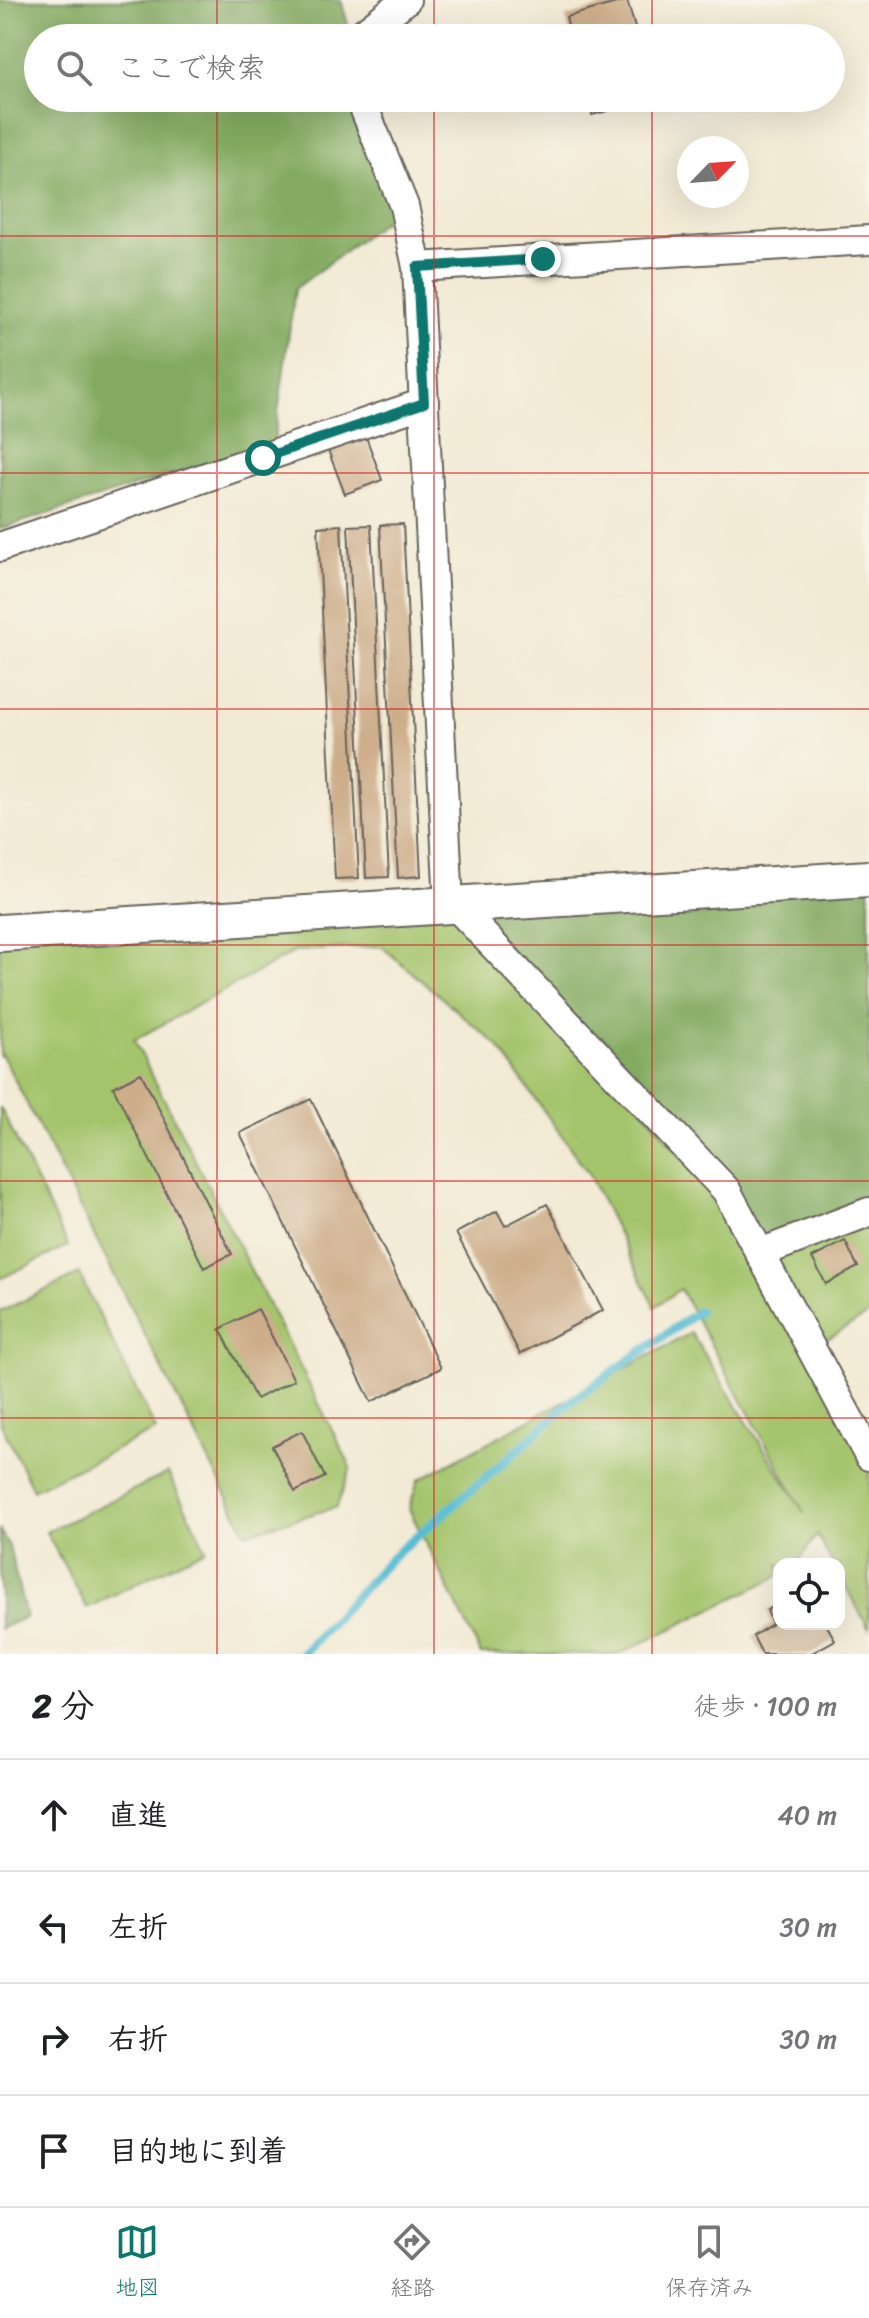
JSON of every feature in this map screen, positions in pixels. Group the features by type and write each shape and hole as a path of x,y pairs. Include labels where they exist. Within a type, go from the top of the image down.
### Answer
{"street":[{"path":"375,24 406,0"},
{"path":"366,112 404,206 417,267 452,905 726,1190 869,1456"},
{"path":"417,267 869,240"},
{"path":"0,547 424,403"},
{"path":"0,933 869,879"},
{"path":"760,1253 869,1212"}],"green space":[{"path":"0,0 341,0 348,24 24,24 24,112 375,112 404,206 295,289 274,442 0,529"},
{"path":"869,878 869,1211 757,1248 473,903"},
{"path":"473,903 730,1198 869,1456 869,1629 845,1586 845,1558 830,1558 817,1535 801,1558 773,1558 773,1579 620,1654 481,1654 409,1509 418,1480 691,1333 805,1514 680,1289 655,1307 588,1173 497,1045 381,946 296,951 134,1040 351,1467 337,1507 246,1533 0,1056 0,937"},
{"path":"0,1107 68,1246 0,1279"},
{"path":"869,1224 869,1314 817,1345 766,1251"},
{"path":"79,1274 156,1430 33,1490 0,1422 0,1312"},
{"path":"168,1473 206,1549 87,1608 46,1532"},
{"path":"0,1531 9,1546 26,1617 0,1629"}],"building":[{"path":"627,0 634,24 568,24 566,17"},
{"path":"366,437 382,480 345,494 328,450"},
{"path":"403,524 421,876 398,878 380,525"},
{"path":"341,525 359,878 335,879 318,527"},
{"path":"371,525 389,877 366,878 348,526"},
{"path":"141,1073 232,1254 204,1268 113,1087"},
{"path":"311,1099 441,1368 371,1402 240,1133"},
{"path":"547,1204 603,1310 520,1354 456,1233 497,1211 505,1226"},
{"path":"845,1241 858,1267 826,1284 812,1258"},
{"path":"258,1309 294,1380 256,1399 220,1329"},
{"path":"302,1431 325,1477 295,1492 272,1446"},
{"path":"773,1607 773,1630 829,1630 835,1640 810,1654 762,1654 753,1636 772,1624 767,1610"}],"waterway":[{"path":"302,1654 390,1559 569,1403 699,1311"}],"route":[{"path":"263,458 424,403 417,267 543,259"}]}
